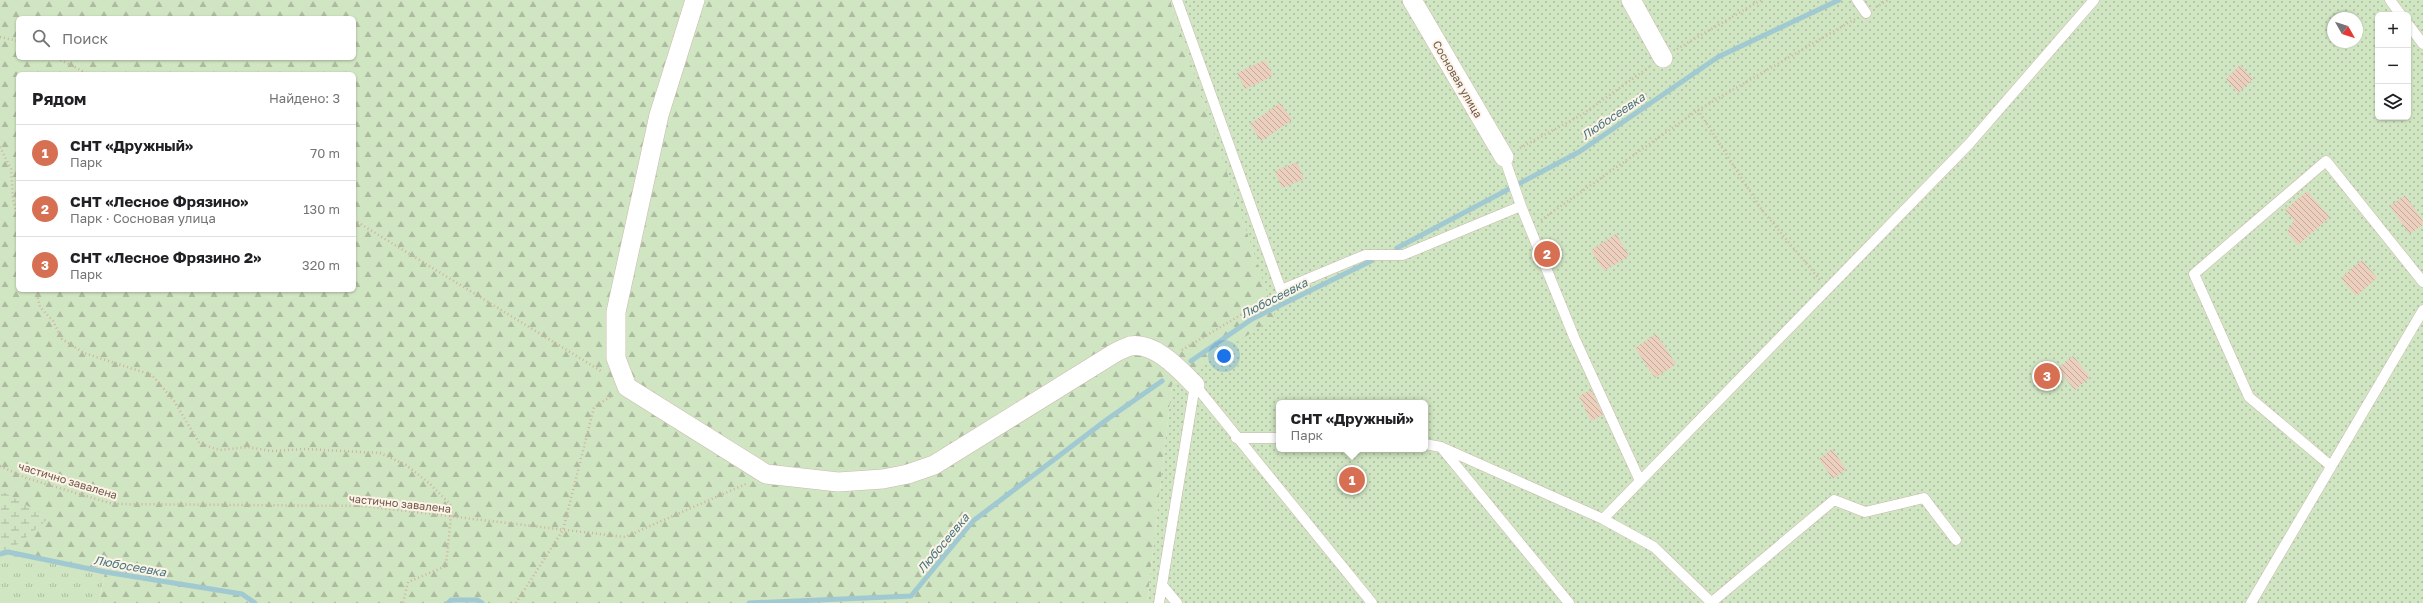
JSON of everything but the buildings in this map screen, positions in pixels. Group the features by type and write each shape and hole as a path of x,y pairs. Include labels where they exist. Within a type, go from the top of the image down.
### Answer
{"street":[{"path":"695,0 659,116 616,312 616,358 627,387 766,474 838,482 883,479 908,474 934,465 1113,354 1131,346 1146,347 1168,359 1195,385"},
{"name":"Сосновая улица","path":"1412,0 1504,157"},
{"path":"1631,0 1663,58"}],"lane":[{"path":"1177,0 1281,290 1365,256 1403,255 1521,206"},
{"path":"1857,0 1866,13"},
{"path":"1603,519 1969,144 2094,0"},
{"path":"2390,0 2399,12"},
{"path":"2411,28 2423,44"},
{"path":"1504,157 1521,206 1574,337 1640,481"},
{"path":"2331,466 2249,398 2194,274 2326,162 2423,282"},
{"path":"2251,603 2331,466 2422,317"},
{"path":"1195,385 1236,438 1372,603"},
{"path":"1159,603 1195,385"},
{"path":"1236,438 1276,438"},
{"path":"1428,445 1441,447 1603,519 1654,547 1712,603 1834,500 1865,512 1924,498 1956,540"},
{"path":"1441,447 1569,603"},
{"path":"1162,585 1177,603"}],"path":[{"path":"1504,157 1583,114 1663,58 1761,0"},
{"path":"1530,227 1698,110 1888,0"},
{"path":"0,37 16,41"},
{"path":"60,60 84,72"},
{"path":"1698,110 1762,210 1828,289"},
{"path":"0,146 11,169 13,200 16,210"},
{"path":"356,221 627,387 594,407 563,530 516,603"},
{"path":"1168,359 1281,290"},
{"path":"36,292 40,307 53,321 62,339 84,353 152,375 174,401 200,444 220,450 248,448 271,451 306,449 380,454 406,465 430,484 452,506 446,566 408,582 403,603"},
{"name":"частично завалена","path":"0,466 26,478 113,504 364,506 625,537 766,474"}],"green space":[{"path":"0,0 1170,0 1276,318 1172,385 1147,603 99,603 105,572 8,552 0,549"},
{"path":"1170,0 2423,0 2423,603 1147,603 1172,385 1275,317"},
{"path":"0,490 49,518 8,552 0,550"},
{"path":"0,549 8,552 105,572 99,603 0,603"}],"waterway":[{"name":"Любосеевка","path":"1397,248 1579,152 1718,57 1839,0"},
{"name":"Любосеевка","path":"1191,361 1252,319 1371,261"},
{"name":"Любосеевка","path":"749,603 911,596 973,521 1109,418 1162,381"},
{"name":"Любосеевка","path":"0,554 8,552 105,572 242,594 255,603"},
{"name":"Любосеевка","path":"448,603 451,600 477,600 482,603"}],"place":[{"name":"СНТ «Лесное Фрязино»","path":"1547,254"},
{"name":"СНТ «Лесное Фрязино 2»","path":"2047,376"},
{"name":"СНТ «Дружный»","path":"1352,480"}]}
